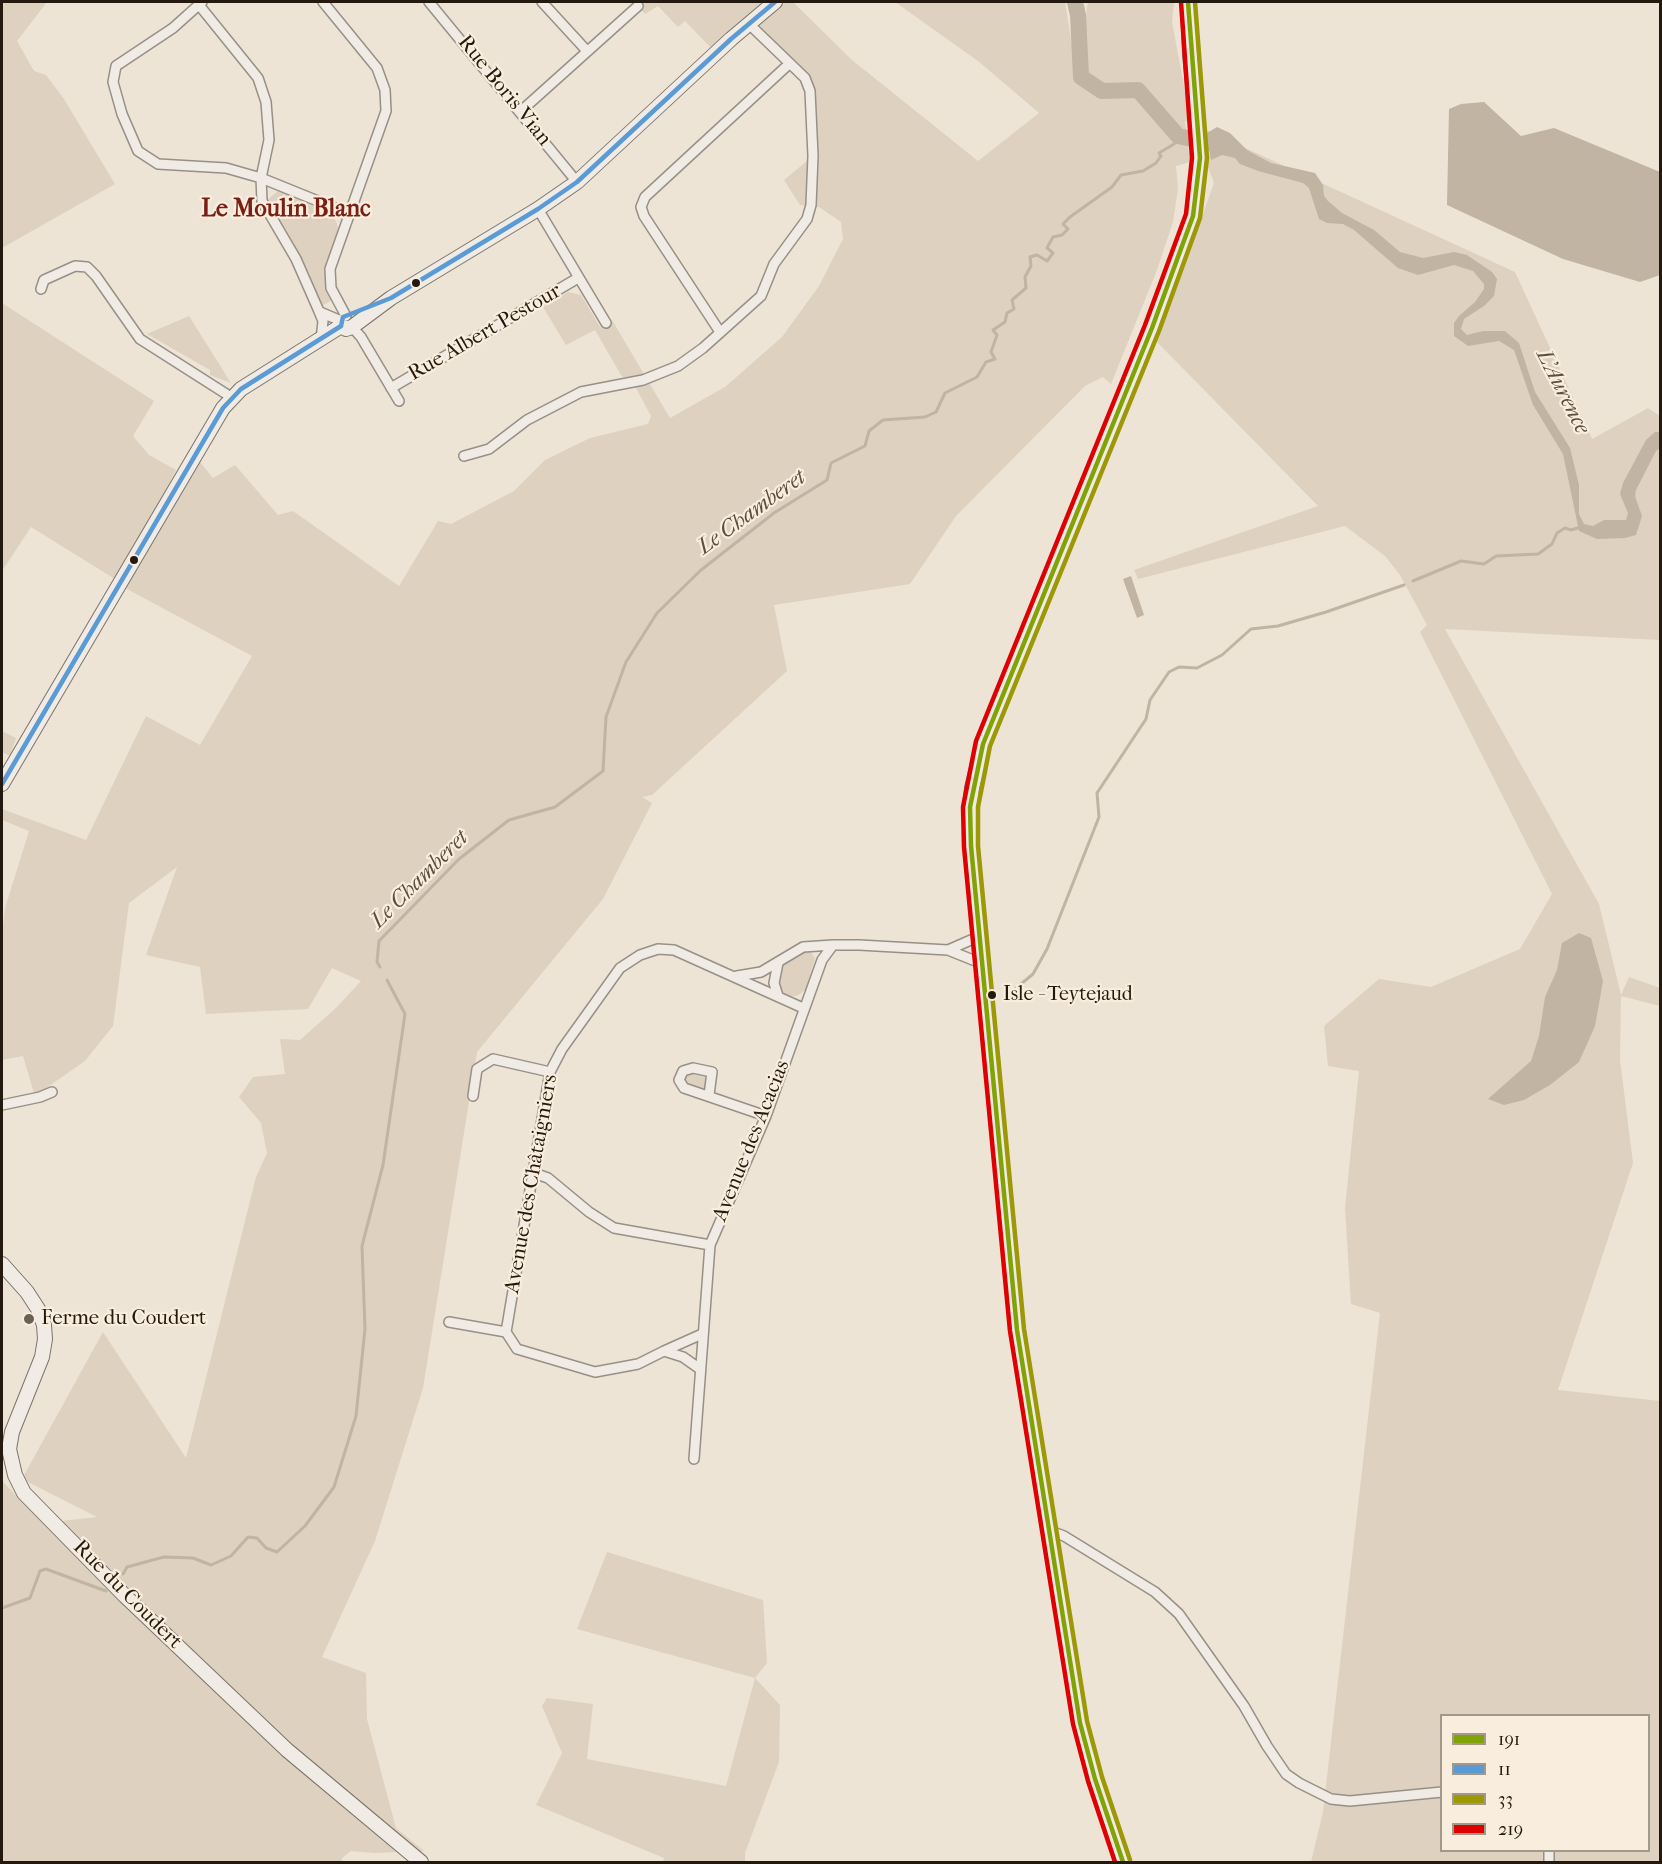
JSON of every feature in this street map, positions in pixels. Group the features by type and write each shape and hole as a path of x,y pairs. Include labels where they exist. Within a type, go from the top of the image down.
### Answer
{"main road":[{"path":"2,784 231,397 347,322 538,209 577,182 748,23 775,2"},
{"path":"1123,1863 1095,1779 1080,1723 1017,1330 970,846 970,807 976,768 987,735 1186,238 1198,189 1200,158 1190,54 1188,2"},
{"name":"Rue du Coudert","path":"2,1264 27,1292 38,1309 44,1325 42,1357 12,1432 9,1449 15,1475 24,1492 125,1596 287,1750 421,1863"}],"street":[{"name":"Rue Albert Pestour","path":"323,2 378,68 385,90 386,111 330,269 329,279 347,322 361,338 399,401"},
{"path":"542,2 586,51"},
{"path":"321,340 323,321 320,312 296,259 262,201 261,178 269,140 266,102 258,78 200,3 173,28 116,66 112,82 122,114 138,151 158,164 226,168 261,178 350,214"},
{"name":"Rue Boris Vian","path":"435,3 577,182"},
{"path":"521,111 638,6"},
{"path":"464,456 489,449 527,420 581,392 643,380 678,366 762,296 774,264 807,219 809,212 813,172 810,91 805,78 748,23"},
{"path":"720,332 644,216 641,207 645,197 789,64"},
{"path":"538,209 606,323"},
{"path":"41,289 44,280 75,266 87,267 96,276 140,339 231,397"},
{"name":"Rue Albert Pestour","path":"391,388 578,278"},
{"path":"320,312 347,322"},
{"path":"948,950 980,936"},
{"path":"736,976 761,972 803,947 833,945 948,950 983,964"},
{"name":"Avenue des Acacias","path":"694,1460 710,1245 766,1116 822,960 833,945"},
{"name":"Avenue des Châtaigniers","path":"506,1332 531,1172 550,1071 562,1049 620,968 640,955 658,949 674,950 803,1008"},
{"path":"778,963 774,983 778,996"},
{"path":"473,1096 477,1069 492,1059 550,1071"},
{"path":"2,1105 40,1097 52,1092"},
{"path":"709,1095 766,1116"},
{"path":"531,1172 548,1178 589,1212 614,1228 710,1245"},
{"path":"449,1322 506,1332 517,1349 595,1372 638,1364 702,1334"},
{"path":"663,1351 683,1357 700,1369"},
{"path":"1048,1530 1064,1536 1155,1592 1179,1614 1244,1706 1286,1774 1299,1783 1331,1799 1350,1801 1440,1792"}],"shaded area":[{"path":"2,2 47,2 17,41 34,71 46,75 64,99 115,184 2,248"},
{"path":"634,2 793,2 852,60 978,161 1039,113 978,61 895,2 1065,2 1077,77 1088,2 1174,2 1172,22 1191,123 1185,121 1190,162 1176,166 1178,189 1173,222 1157,270 1111,384 1103,377 1085,386 956,516 910,584 774,605 787,671 652,795 642,797 652,803 603,899 477,1052 423,1388 375,1541 322,1657 366,1673 367,1719 396,1828 424,1851 374,1853 351,1851 342,1858 342,1862 2,1862 2,1481 43,1523 97,1517 22,1479 103,1332 186,1458 256,1177 267,1153 261,1123 239,1097 253,1077 285,1074 280,1039 300,1040 336,1008 361,981 332,968 308,1009 206,1014 200,967 146,955 177,867 129,903 113,1026 85,1061 39,1093 34,1093 23,1056 2,1060 2,934 5,908 29,831 2,820 2,809 86,840 146,716 200,745 252,656 125,588 199,461 213,478 235,465 278,515 293,511 399,586 438,521 451,524 514,491 545,460 590,438 648,424 651,416 636,388 621,375 595,330 566,345 543,307 568,292 581,295 600,327 612,320 670,418 725,387 782,337 819,286 843,239 841,222 819,207 800,205 784,180 813,156 805,78 749,23 716,53 685,21 678,27 658,6 645,14"},
{"path":"1484,102 1521,136 1554,128 1660,172 1660,275 1640,282 1563,259 1447,205 1449,109 1461,104"},
{"path":"1191,123 1515,272 1592,439 1648,408 1660,416 1660,640 1445,629 1599,904 1621,995 1629,977 1660,988 1660,1006 1621,996 1620,1060 1633,1163 1558,1390 1660,1401 1660,1862 1311,1862 1323,1812 1380,1313 1351,1304 1345,1208 1359,1071 1328,1066 1324,1026 1379,979 1431,987 1520,949 1552,894 1420,632 1427,625 1400,575 1385,556 1345,526 1138,579 1134,570 1318,506 1157,342 1214,183"},
{"path":"1217,127 1230,133 1247,150 1271,163 1315,173 1323,185 1324,196 1328,201 1342,213 1374,230 1400,252 1423,258 1454,252 1467,255 1492,272 1497,279 1494,296 1484,306 1464,319 1461,329 1467,335 1483,331 1505,331 1519,343 1535,392 1570,448 1579,485 1579,514 1584,524 1593,526 1604,520 1626,520 1628,513 1620,494 1623,483 1646,440 1655,432 1660,432 1660,448 1656,451 1636,490 1635,496 1642,516 1636,535 1625,538 1597,539 1579,531 1563,454 1533,405 1514,350 1499,341 1468,346 1454,336 1454,323 1475,302 1484,289 1484,284 1473,271 1454,265 1418,275 1398,268 1354,230 1343,224 1327,223 1319,219 1309,188 1303,183 1258,171 1240,164 1235,158 1222,155 1211,160 1207,133"},
{"path":"278,191 329,213 336,221 339,232 326,262 328,264 325,281 332,300 322,306 308,277 310,275 267,200"},
{"path":"2,303 154,401 133,436 149,455 176,470 158,506 115,579 31,527 2,571"},
{"path":"189,316 231,383 210,375 210,370 147,334"},
{"path":"1131,576 1144,615 1137,618 1123,579"},
{"path":"2,731 16,738 10,756 2,752"},
{"path":"1579,933 1591,938 1603,981 1595,1026 1579,1062 1550,1085 1524,1100 1504,1105 1488,1099 1531,1061 1539,1036 1545,997 1557,970 1562,943"},
{"path":"805,951 811,952 815,958 806,989 797,996 788,996 780,991 778,985 781,965"},
{"path":"683,1071 712,1072 709,1095 684,1088"},
{"path":"607,1552 763,1600 767,1663 755,1678 577,1629"},
{"path":"755,1678 780,1705 779,1762 745,1853 745,1862 663,1862 664,1858 536,1805 562,1753 542,1706 547,1698 593,1704 587,1759 726,1786"}],"waterway":[{"name":"L'Aurence","path":"1075,2 1078,15 1081,77 1102,91 1138,90 1178,136 1229,147"},
{"name":"Le Chamberet","path":"380,967 377,962 379,941 459,859 509,820 555,807 603,771 606,717 626,662 657,613 701,570 774,513 827,480 831,463 865,446 869,431 883,420 925,417 936,412 945,393 977,377 986,362 995,359 991,352 997,335 993,330 1005,322 1007,313 1014,309 1012,300 1026,288 1025,277 1031,266 1030,257 1037,255 1047,261 1053,253 1047,248 1053,237 1062,235 1068,229 1063,224 1070,217 1112,187 1121,175 1143,171 1156,163 1161,156 1159,153 1174,144 1178,136"},
{"path":"1413,581 1461,561 1484,564 1496,556 1538,554 1552,544 1557,533 1565,528 1571,530 1581,527"},
{"path":"1015,989 1033,974 1047,949 1099,817 1097,793 1146,719 1150,700 1169,672 1179,667 1197,668 1222,655 1251,629 1278,626 1404,585"},
{"name":"Le Chamberet","path":"123,1574 127,1567 164,1557 193,1558 211,1565 231,1556 248,1537 257,1538 266,1548 277,1552 305,1526 334,1487 356,1416 365,1329 362,1246 383,1165 405,1014 387,980"},
{"name":"Le Chamberet","path":"2,1608 30,1598 40,1571 46,1569 106,1591"}],"transit line":[{"name":"11","path":"341,326 343,317 391,298 538,209 577,182 731,39 775,2"},
{"name":"219","path":"1115,1862 1088,1781 1073,1724 1010,1331 964,847 963,807 976,741 1145,325 1186,214 1192,158 1181,2"},
{"name":"191","path":"1123,1862 1095,1779 1080,1723 1017,1330 971,846 970,807 983,744 1152,328 1193,216 1200,158 1188,2"},
{"name":"33","path":"1130,1860 1102,1777 1087,1721 1024,1329 978,846 978,807 990,746 1159,331 1200,218 1207,158 1195,2"},
{"name":"11","path":"2,784 223,408 241,389 341,326"}],"place":[{"name":"Isle - Teytejaud","path":"992,995"},
{"name":"Ferme du Coudert","path":"29,1319"}],"district":[{"name":"Le Moulin Blanc","path":"286,210"}]}
